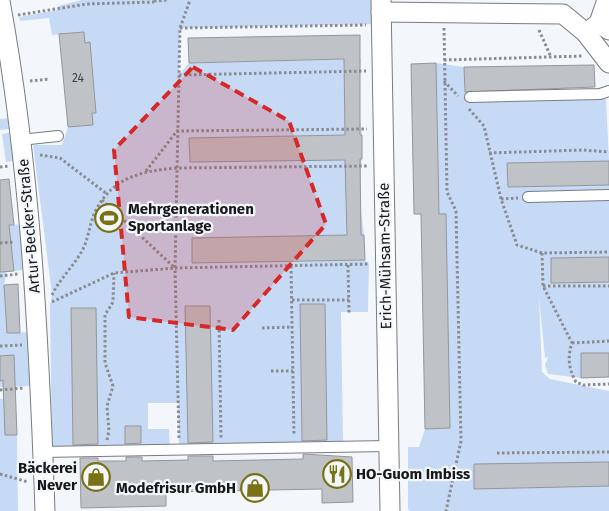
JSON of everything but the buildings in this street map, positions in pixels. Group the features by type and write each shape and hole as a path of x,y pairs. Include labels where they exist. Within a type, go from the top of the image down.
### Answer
{"street":[{"path":"606,59 598,29 607,0"},
{"name":"Artur-Becker-Straße","path":"2,9 23,163 38,329 46,511"},
{"path":"381,12 563,14 598,29"},
{"name":"Erich-Mühsam-Straße","path":"381,12 390,511"}],"lane":[{"path":"465,100 600,94 609,91"},
{"path":"20,140 58,136"},
{"path":"528,197 609,195"},
{"path":"42,452 388,446"}],"path":[{"path":"2,9 87,2 168,0"},
{"path":"179,450 175,268 176,168 180,28 190,0"},
{"path":"180,28 381,12"},
{"path":"444,12 446,192 456,211 461,441 446,511"},
{"path":"537,13 539,32 550,57"},
{"path":"444,60 550,57 606,59"},
{"path":"179,75 382,71"},
{"path":"444,81 465,100 484,126 501,199 517,244 542,253 609,252"},
{"path":"177,131 383,129"},
{"path":"146,171 177,131"},
{"path":"489,152 582,150 609,152"},
{"path":"23,163 31,153 60,158 107,194"},
{"path":"383,166 176,168 146,171 126,179 102,200 96,211 83,248 52,294 51,303 114,273 175,268 385,264"},
{"path":"102,200 175,268"},
{"path":"542,253 543,286 572,343 569,351 569,364 576,382 583,385 609,384"},
{"path":"348,265 349,313"},
{"path":"291,266 294,426"},
{"path":"103,451 109,431 107,406 113,386 105,363 105,315 113,302 114,273"},
{"path":"543,286 550,288 609,286"},
{"path":"292,300 349,300"},
{"path":"219,320 222,449"},
{"path":"262,328 292,327"},
{"path":"572,343 609,341"},
{"path":"271,371 293,371"},
{"path":"0,390 40,387"},
{"path":"497,453 609,452"},
{"path":"0,474 44,486"}],"highlighted area":[{"path":"193,67 289,121 326,224 233,330 129,317 114,150"}],"shaded area":[{"path":"81,0 381,0 382,24 180,28 179,75 189,63 361,59 359,82 344,82 345,111 359,111 362,135 189,138 190,162 362,159 360,182 346,182 346,211 361,211 364,235 192,239 192,263 365,260 369,264 368,312 341,312 343,441 352,446 179,450 178,403 148,403 148,429 169,429 170,450 52,452 50,305 52,294 33,145 62,145 68,127 93,125 92,113 96,113 89,42 85,43 84,32 52,35 49,18 20,21 19,17 59,10 58,6"},
{"path":"436,63 464,67 465,92 595,89 606,99 609,161 507,163 508,187 609,185 609,257 551,258 551,283 609,282 609,353 581,353 581,378 548,374 545,365 548,357 545,358 539,297 542,372 550,379 609,391 609,511 410,511 408,509 408,447 419,447 425,429 450,428 446,214 439,214"},
{"path":"9,118 10,129 0,130 0,119"},
{"path":"13,132 19,160 6,162 2,134"},
{"path":"0,212 2,226 24,224 28,269 14,271 11,246 0,247"},
{"path":"7,271 4,285 7,333 31,332 33,386 0,387 0,272"},
{"path":"0,399 4,399 5,435 17,435 18,511 0,511"}],"place":[{"name":"Mehrgenerationen Sportanlage","path":"109,218"},
{"name":"HO-Guom Imbiss","path":"337,474"},
{"name":"Bäckerei Never","path":"96,477"},
{"name":"Modefrisur GmbH","path":"255,488"}]}
